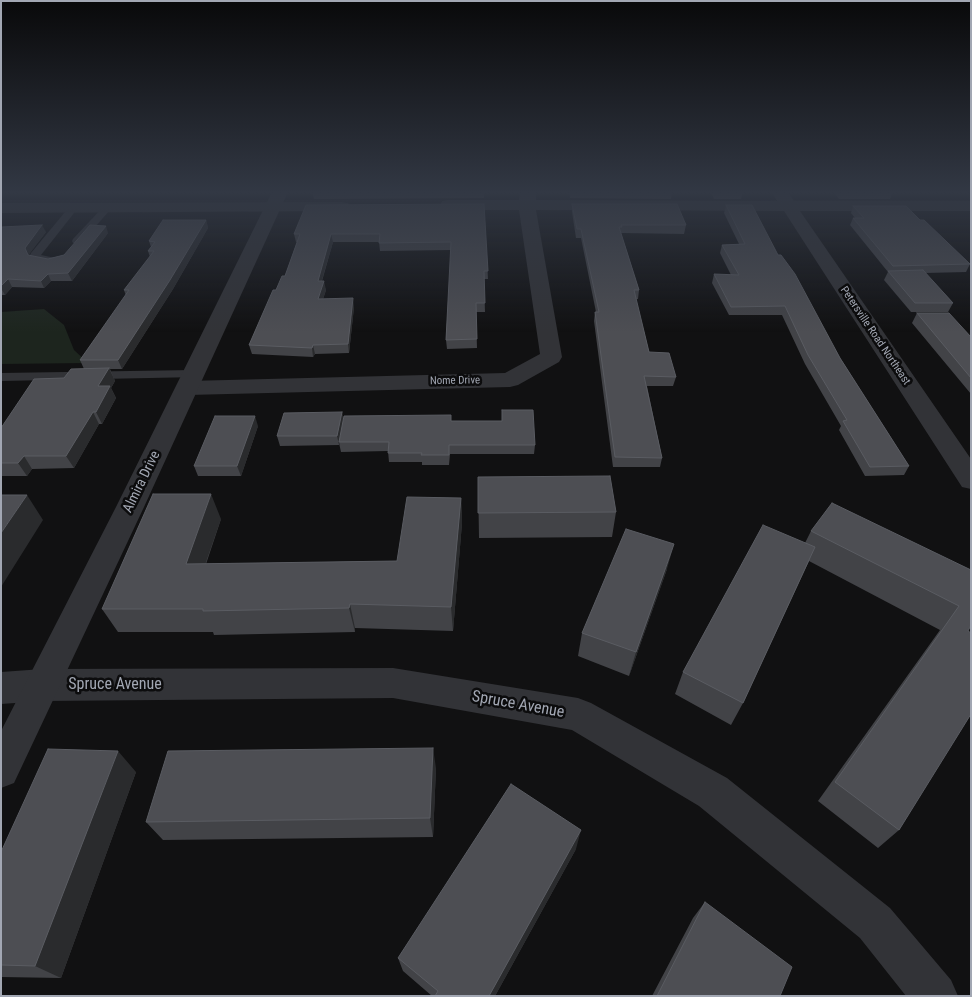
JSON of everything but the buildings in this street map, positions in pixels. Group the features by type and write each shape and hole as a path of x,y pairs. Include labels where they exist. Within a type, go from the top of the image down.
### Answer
{"street":[{"name":"Almira Drive","path":"1,770 191,381 258,239"},
{"name":"Nome Drive","path":"191,381 510,380 550,357 533,239"},
{"name":"Petersville Road Northeast","path":"811,239 971,480"},
{"name":"Spruce Avenue","path":"1,688 42,685 393,683 578,715 714,792 874,923 935,996"}],"lane":[{"path":"48,239 35,255 36,259 52,262 62,258 80,239"},
{"path":"1,377 191,381"}],"shaded area":[{"path":"44,309 64,325 74,350 88,363 1,364 1,312"}]}
